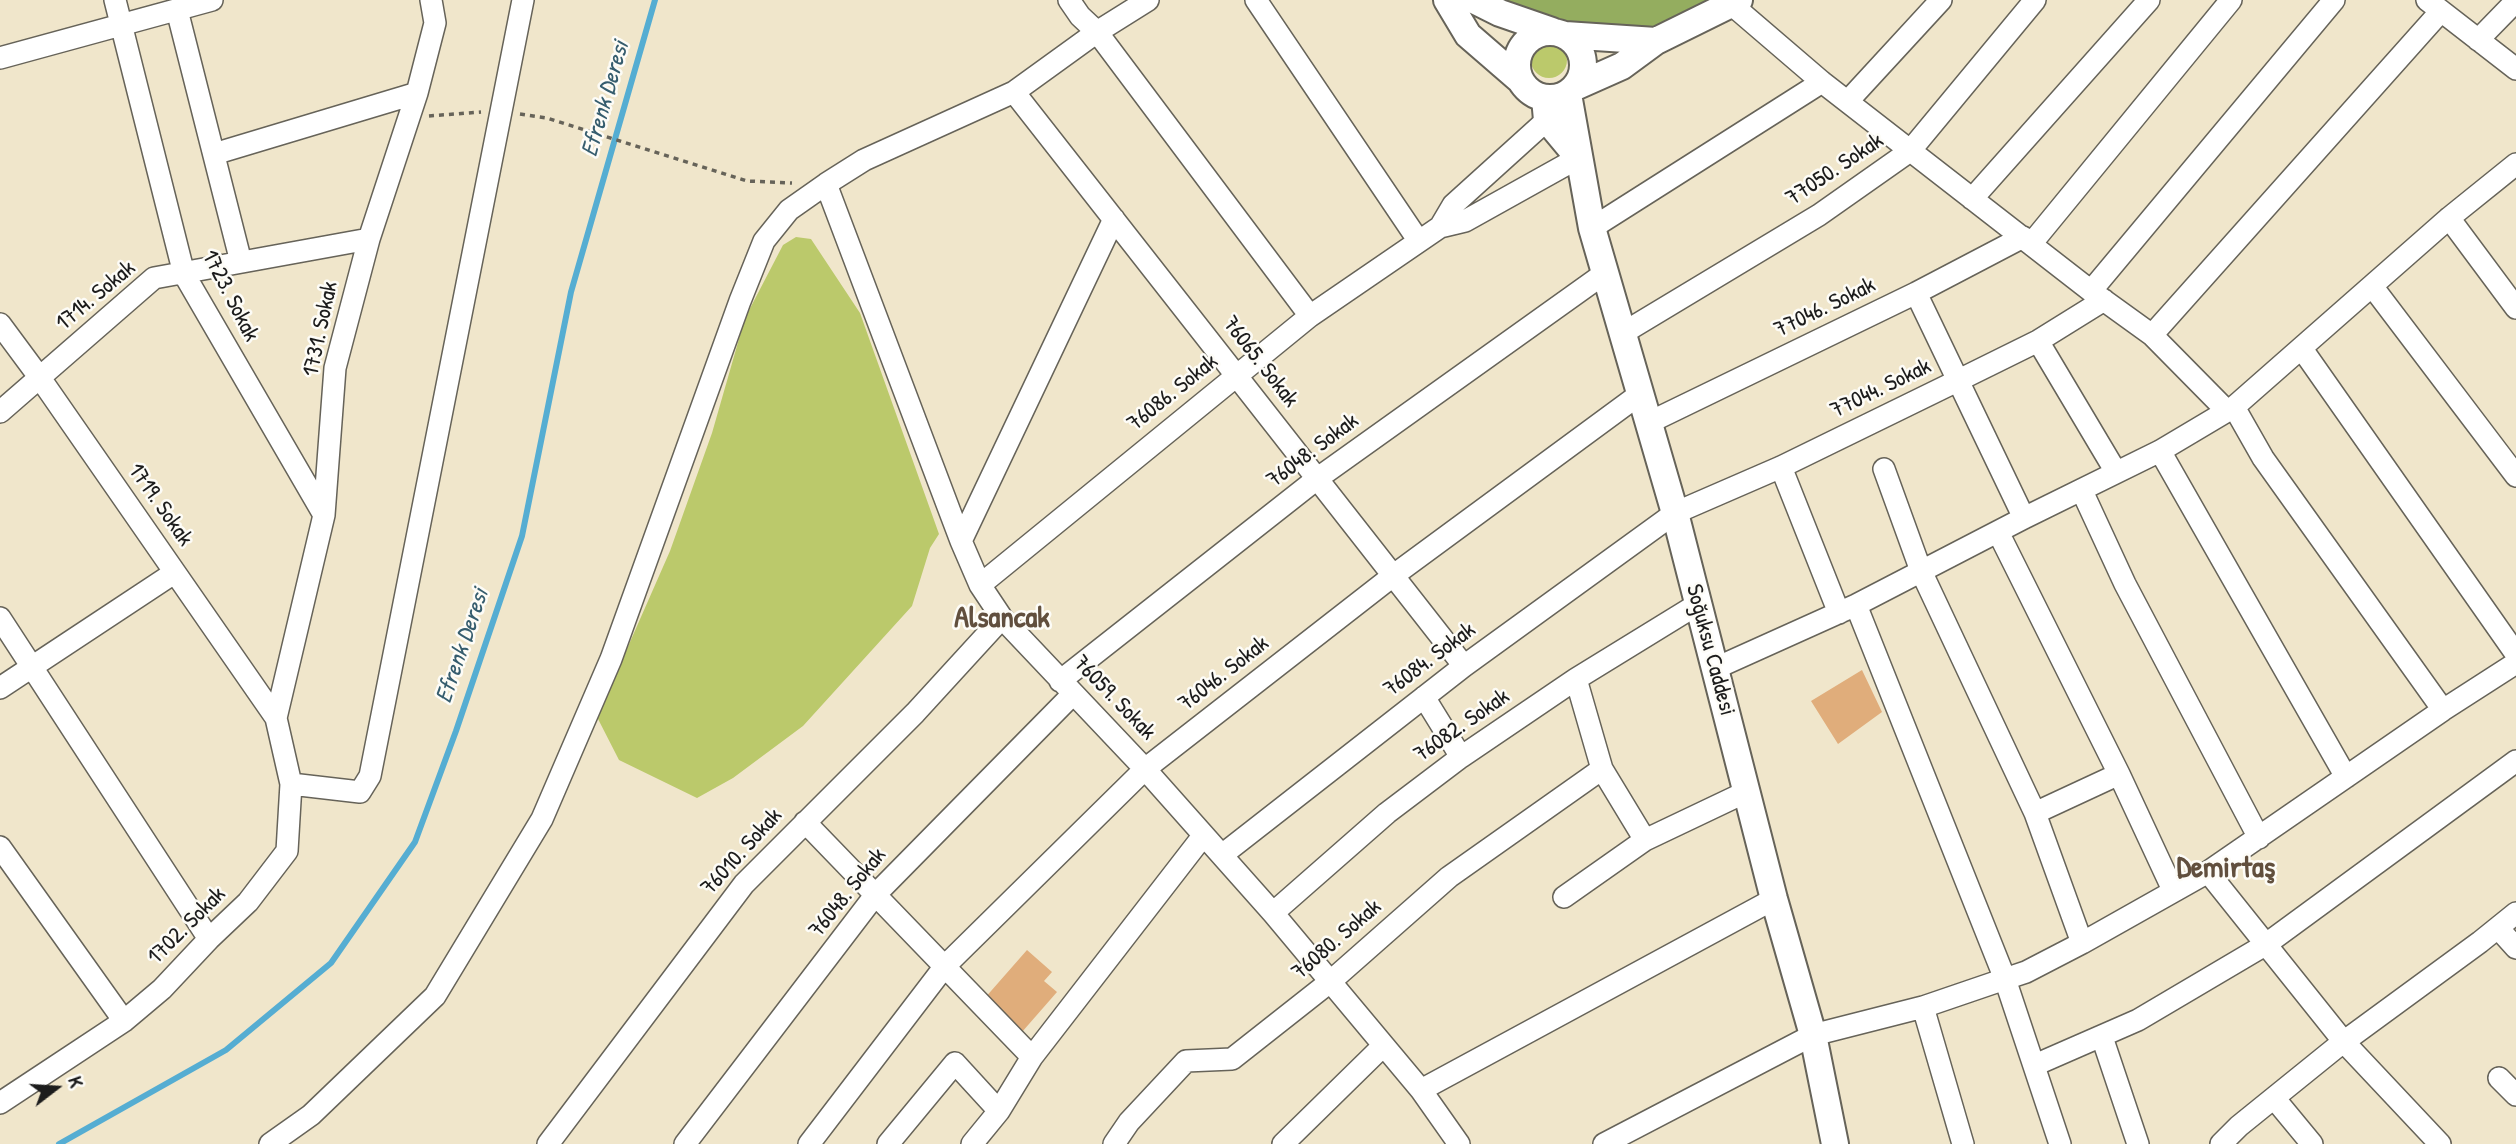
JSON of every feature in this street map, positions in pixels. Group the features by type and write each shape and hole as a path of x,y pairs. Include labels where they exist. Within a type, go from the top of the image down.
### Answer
{"street":[{"name":"1723. Sokak","path":"115,0 184,274 324,515"},
{"path":"0,58 212,0"},
{"name":"1731. Sokak","path":"276,718 324,515 335,368 369,239 417,93 435,23 431,0"},
{"path":"435,23 443,0"},
{"path":"291,784 360,792 370,776 523,0"},
{"path":"1069,0 1080,16 1097,32 1310,316"},
{"path":"276,1143 311,1115 435,996 542,819 611,659 764,241 789,210 864,160 1014,92 1097,32 1148,0"},
{"path":"1256,0 1418,240"},
{"path":"1447,0 1468,35 1535,95 1559,99 1622,66 1656,41 1735,2 1822,82 2152,335 2230,408 2443,710"},
{"path":"1474,0 1500,13 1559,33 1575,42 1582,53 1582,76 1559,99"},
{"path":"1848,101 1941,0"},
{"name":"77050. Sokak","path":"1623,333 1819,215 1910,150 2035,0"},
{"path":"1972,199 2149,0"},
{"path":"2027,240 2231,0"},
{"name":"77044. Sokak","path":"1675,513 1781,467 2038,341 2097,295 2334,0"},
{"path":"2478,40 2516,1"},
{"path":"2152,335 2434,6 2516,69"},
{"path":"177,10 241,262"},
{"path":"1520,80 1517,70 1521,49 1529,39 1540,33 1656,41"},
{"path":"1592,228 1822,82"},
{"name":"76065. Sokak","path":"1014,92 1464,666"},
{"path":"214,154 417,93"},
{"path":"1559,99 1578,158"},
{"name":"76086. Sokak","path":"1440,227 1453,205 1559,99"},
{"name":"76086. Sokak","path":"980,585 1310,316 1440,227 1465,220 1578,158"},
{"name":"Soğuksu Caddesi","path":"1578,158 1592,228 1675,513 1774,899 1813,1035 1835,1144"},
{"path":"1716,668 1848,609 2082,491 2160,451 2230,408 2302,349 2449,218 2516,164"},
{"name":"76059. Sokak","path":"826,184 980,585 1002,618 1145,769 1273,913 1421,1090 1459,1144"},
{"path":"2449,218 2516,308"},
{"path":"961,541 1114,219"},
{"name":"1714. Sokak","path":"0,412 154,278 369,239"},
{"name":"77046. Sokak","path":"1648,423 2027,240"},
{"name":"76048. Sokak","path":"685,1144 876,894 1067,687 1318,478 1605,273"},
{"path":"2372,286 2516,476"},
{"path":"1916,293 2024,518"},
{"name":"1719. Sokak","path":"0,324 276,718"},
{"path":"2038,341 2116,472"},
{"path":"2302,349 2516,654"},
{"name":"76046. Sokak","path":"809,1144 945,966 1145,769 1395,575 1640,394"},
{"path":"2160,451 2346,777"},
{"path":"1781,467 1848,609 2006,979 2060,1144"},
{"path":"1884,469 1921,571 2035,813 2082,943"},
{"path":"2082,491 2125,584 2259,838"},
{"name":"76084. Sokak","path":"1222,855 1464,666 1675,513"},
{"path":"1998,532 2119,774 2173,890"},
{"path":"0,688 174,573"},
{"name":"76082. Sokak","path":"1273,913 1388,813 1461,757 1576,679 1698,604"},
{"path":"0,618 209,939"},
{"name":"76010. Sokak","path":"548,1144 744,884 915,713 1002,618"},
{"path":"1604,1144 1813,1035 1923,1007 2006,979 2026,972 2082,943 2208,872 2516,663"},
{"path":"1576,679 1602,769 1645,840"},
{"path":"1423,697 1461,757"},
{"name":"1702. Sokak","path":"1,1101 124,1021 162,989 248,902 287,851 291,784 276,718"},
{"path":"2035,1065 2138,1020 2265,945 2516,761"},
{"name":"76080. Sokak","path":"1114,1144 1129,1122 1186,1061 1232,1059 1331,981 1450,877 1602,769"},
{"path":"2035,813 2119,774"},
{"path":"1564,897 1645,840 1748,791"},
{"path":"805,822 1032,1057"},
{"path":"972,1144 999,1111 1032,1057 1203,836"},
{"path":"0,847 124,1021"},
{"path":"2208,872 2344,1042 2440,1144"},
{"path":"1421,1090 1774,899"},
{"path":"2221,1144 2239,1126 2344,1042 2516,913"},
{"path":"2498,928 2516,948"},
{"path":"1923,1007 1964,1144"},
{"path":"2102,1037 2138,1144"},
{"path":"1283,1144 1383,1046"},
{"path":"888,1144 955,1063 999,1111"},
{"path":"2499,1078 2516,1095"},
{"path":"2274,1098 2312,1144"}],"path":[{"path":"547,118 747,181 826,184"}],"green space":[{"path":"1496,0 1721,0 1644,33 1546,24"},
{"path":"1549,42 1562,47 1567,60 1562,73 1549,78 1536,73 1531,60 1536,47"},
{"path":"796,237 811,239 860,313 939,534 930,548 912,606 803,726 733,778 697,798 619,760 597,717 670,551 712,433 745,318 783,245"}],"building":[{"path":"1862,670 1882,712 1838,744 1811,701"},
{"path":"1027,950 1052,972 1044,981 1057,992 1022,1032 984,999"}],"waterway":[{"name":"Efrenk Deresi","path":"59,1144 226,1050 331,963 415,842 522,536 571,292 655,0"}],"district":[{"name":"Alsancak","path":"1002,619"},
{"name":"Demirtaş","path":"2226,869"}]}
